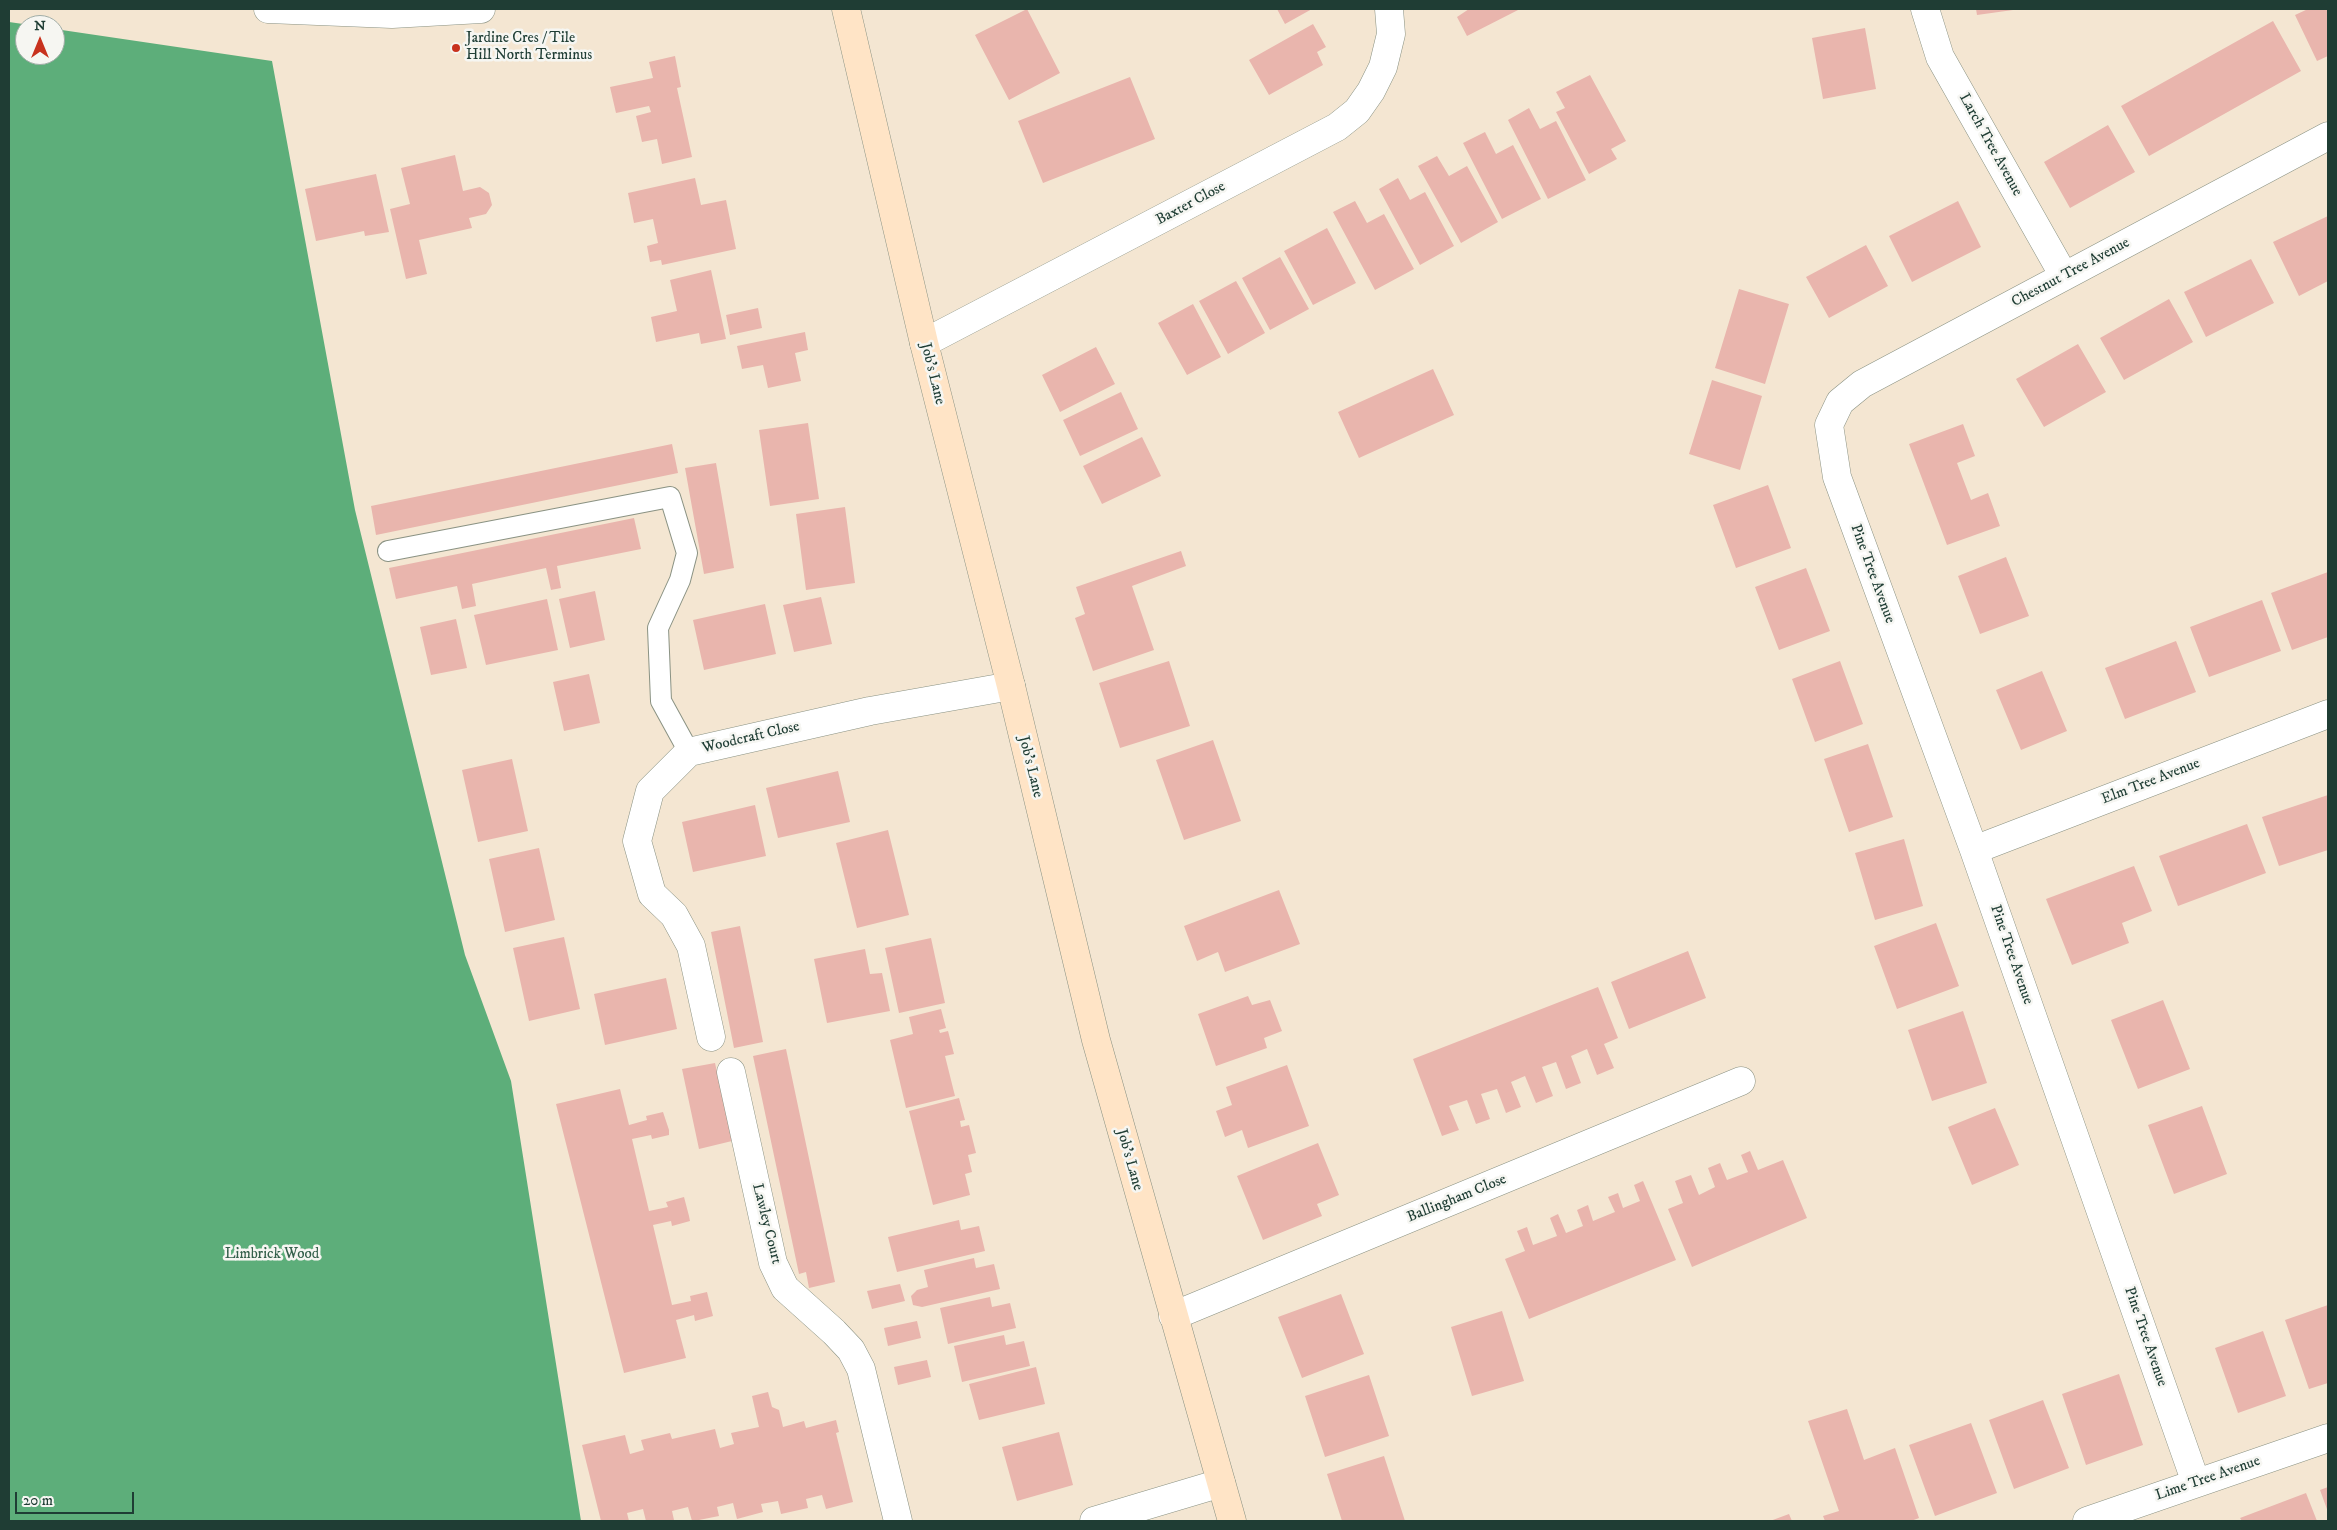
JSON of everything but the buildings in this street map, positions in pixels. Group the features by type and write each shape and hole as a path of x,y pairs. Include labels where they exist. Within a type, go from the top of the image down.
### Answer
{"street":[{"path":"268,9 392,14 481,9"},
{"name":"Job's Lane","path":"846,9 924,343 1011,686 1096,1040 1232,1521"},
{"name":"Baxter Close","path":"924,343 1337,127 1357,111 1372,91 1383,67 1391,34 1389,9"},
{"name":"Larch Tree Avenue","path":"1924,9 1940,57 2064,276"},
{"name":"Chestnut Tree Avenue","path":"1829,425 1840,402 1862,384 2328,136"},
{"name":"Pine Tree Avenue","path":"1829,425 1837,478 1974,850 2196,1483"},
{"name":"Woodcraft Close","path":"711,1037 691,946 674,914 652,894 637,841 650,791 689,752 870,712 1011,686"},
{"name":"Elm Tree Avenue","path":"1974,850 2328,714"},
{"name":"Lawley Court","path":"731,1072 773,1263 785,1288 846,1344 861,1369 898,1521"},
{"name":"Ballingham Close","path":"1173,1316 1741,1081"},
{"name":"Lime Tree Avenue","path":"2087,1521 2328,1438"},
{"path":"1094,1521 1221,1483"}],"lane":[{"path":"388,551 670,497 687,553 680,580 658,628 661,701 689,752"}],"green space":[{"name":"Limbrick Wood","path":"9,22 15,23 15,65 65,65 65,30 272,61 355,510 465,955 511,1081 581,1521 9,1521"}],"place":[{"name":"Jardine Cres / Tile Hill North Terminus","path":"456,48"}]}
